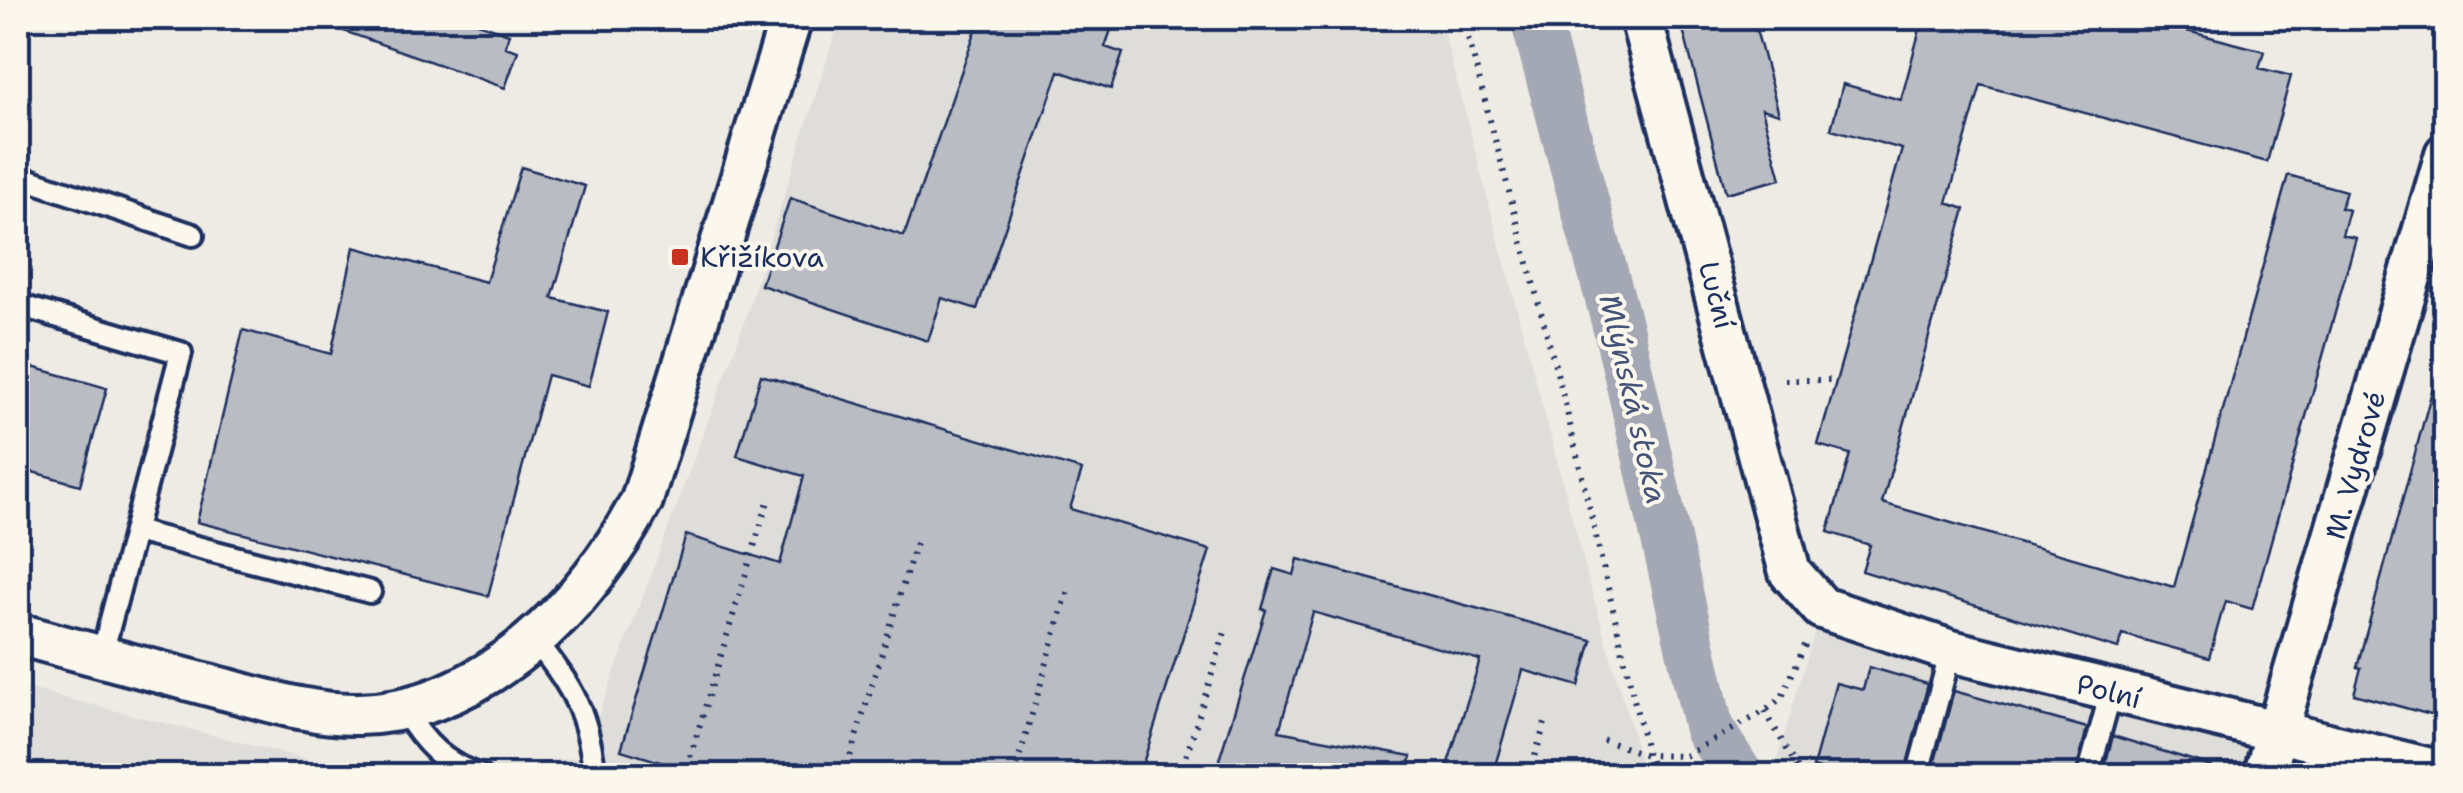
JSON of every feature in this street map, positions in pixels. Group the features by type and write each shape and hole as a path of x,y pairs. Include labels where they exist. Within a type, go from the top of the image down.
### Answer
{"street":[{"path":"18,634 307,710 357,714 404,710 450,693 534,638 584,593 619,545 642,500 791,18"},
{"name":"Luční","path":"1641,18 1790,572"},
{"name":"M. Vydrové","path":"2264,776 2446,154"},
{"name":"Polní","path":"1790,572 1822,608 1951,651 2446,774"}],"lane":[{"path":"18,176 193,235"},
{"path":"18,305 181,354 101,658"},
{"path":"135,532 370,592"},
{"path":"534,638 570,683 590,731 595,776"},
{"path":"1917,776 1951,651"},
{"path":"2088,776 2112,692"},
{"path":"404,710 422,740 452,766 480,776"}],"path":[{"path":"1463,18 1564,399 1648,756 1658,776"},
{"path":"1774,380 1836,380"},
{"path":"687,767 768,501"},
{"path":"844,776 916,543"},
{"path":"1014,776 1069,587"},
{"path":"1180,776 1225,632"},
{"path":"1603,740 1648,756 1685,756 1746,724 1782,697"},
{"path":"1765,711 1802,776"},
{"path":"1529,776 1545,723"}],"shaded area":[{"path":"840,18 1440,18 1589,582 1642,765 1649,775 401,776 583,757 739,338"},
{"path":"1822,608 2277,731 2264,775 1789,776 1777,759"},
{"path":"18,686 370,775 18,775"}],"building":[{"path":"322,18 464,18 509,34 505,47 518,51 505,88 321,23"},
{"path":"980,18 1115,18 1105,47 1123,53 1111,89 1059,71 977,309 942,298 928,341 761,285 790,198 904,236"},
{"path":"1680,18 1753,18 1779,114 1762,109 1781,179 1726,193"},
{"path":"1923,18 2141,19 2264,51 2259,68 2291,76 2267,162 1981,85 1947,203 1965,209 1882,503 2174,587 2288,175 2346,191 2341,208 2349,210 2342,235 2356,238 2252,609 2225,601 2209,658 2122,634 2118,649 1862,571 1870,545 1828,532 1850,454 1818,445 1902,149 1831,129 1843,84 1901,100"},
{"path":"521,167 585,186 552,298 608,312 589,386 547,375 488,596 197,522 243,330 331,354 354,247 486,282"},
{"path":"18,363 107,388 80,485 18,468"},
{"path":"761,375 1082,470 1070,509 1210,550 1139,776 706,776 621,750 686,535 780,564 804,476 737,456"},
{"path":"2433,387 2446,388 2446,719 2354,694 2361,668 2357,667"},
{"path":"1298,559 1592,640 1579,686 1523,670 1492,776 1444,776 1480,660 1313,612 1279,731 1411,756 1409,776 1214,776 1266,610 1262,609 1274,569 1294,575"},
{"path":"1869,667 1928,684 1904,776 1844,776 1813,767 1836,683 1863,690"},
{"path":"1954,691 2087,728 2075,776 1931,776"},
{"path":"2113,736 2211,766 2210,776 2102,776"}],"waterway":[{"name":"Mlýnská stoka","path":"1535,18 1620,336 1709,729 1739,776"}],"place":[{"name":"Křižíkova","path":"680,257"}]}
